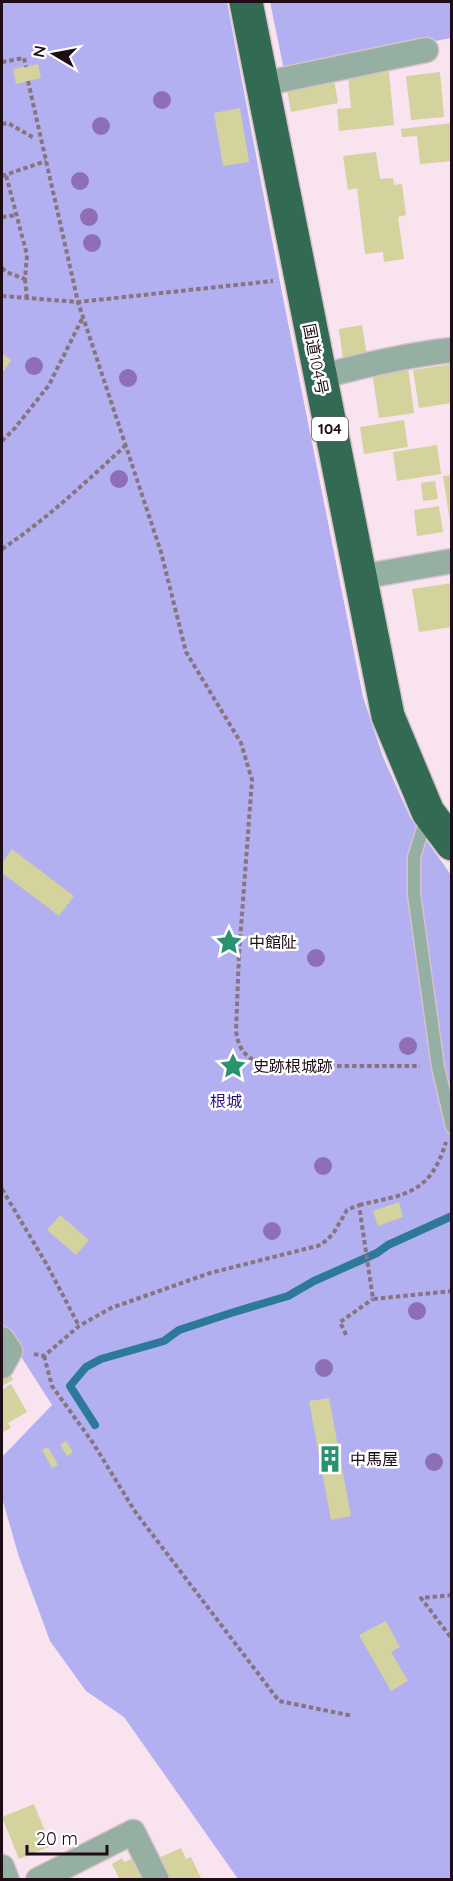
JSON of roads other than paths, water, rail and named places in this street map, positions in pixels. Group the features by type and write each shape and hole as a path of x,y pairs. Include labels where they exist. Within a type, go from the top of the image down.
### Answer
{"highway":[{"name":"国道104号","path":"246,2 388,716 428,812 452,844"}],"street":[{"path":"262,84 426,50"},
{"path":"320,377 417,354 452,351"},
{"path":"360,577 452,561"},
{"path":"38,1880 133,1832 157,1880"},
{"path":"2,1867 7,1880"}],"lane":[{"path":"428,812 414,857 414,894 438,1067 451,1126"}],"waterway":[{"path":"95,1425 70,1386 86,1367 101,1359 164,1341 179,1330 288,1296 314,1281 452,1216"}],"place":[{"name":"中館阯","path":"229,942"},
{"name":"史跡根城跡","path":"233,1066"},
{"name":"中馬屋","path":"330,1459"}],"park label":[{"name":"根城","path":"226,1101"}]}
